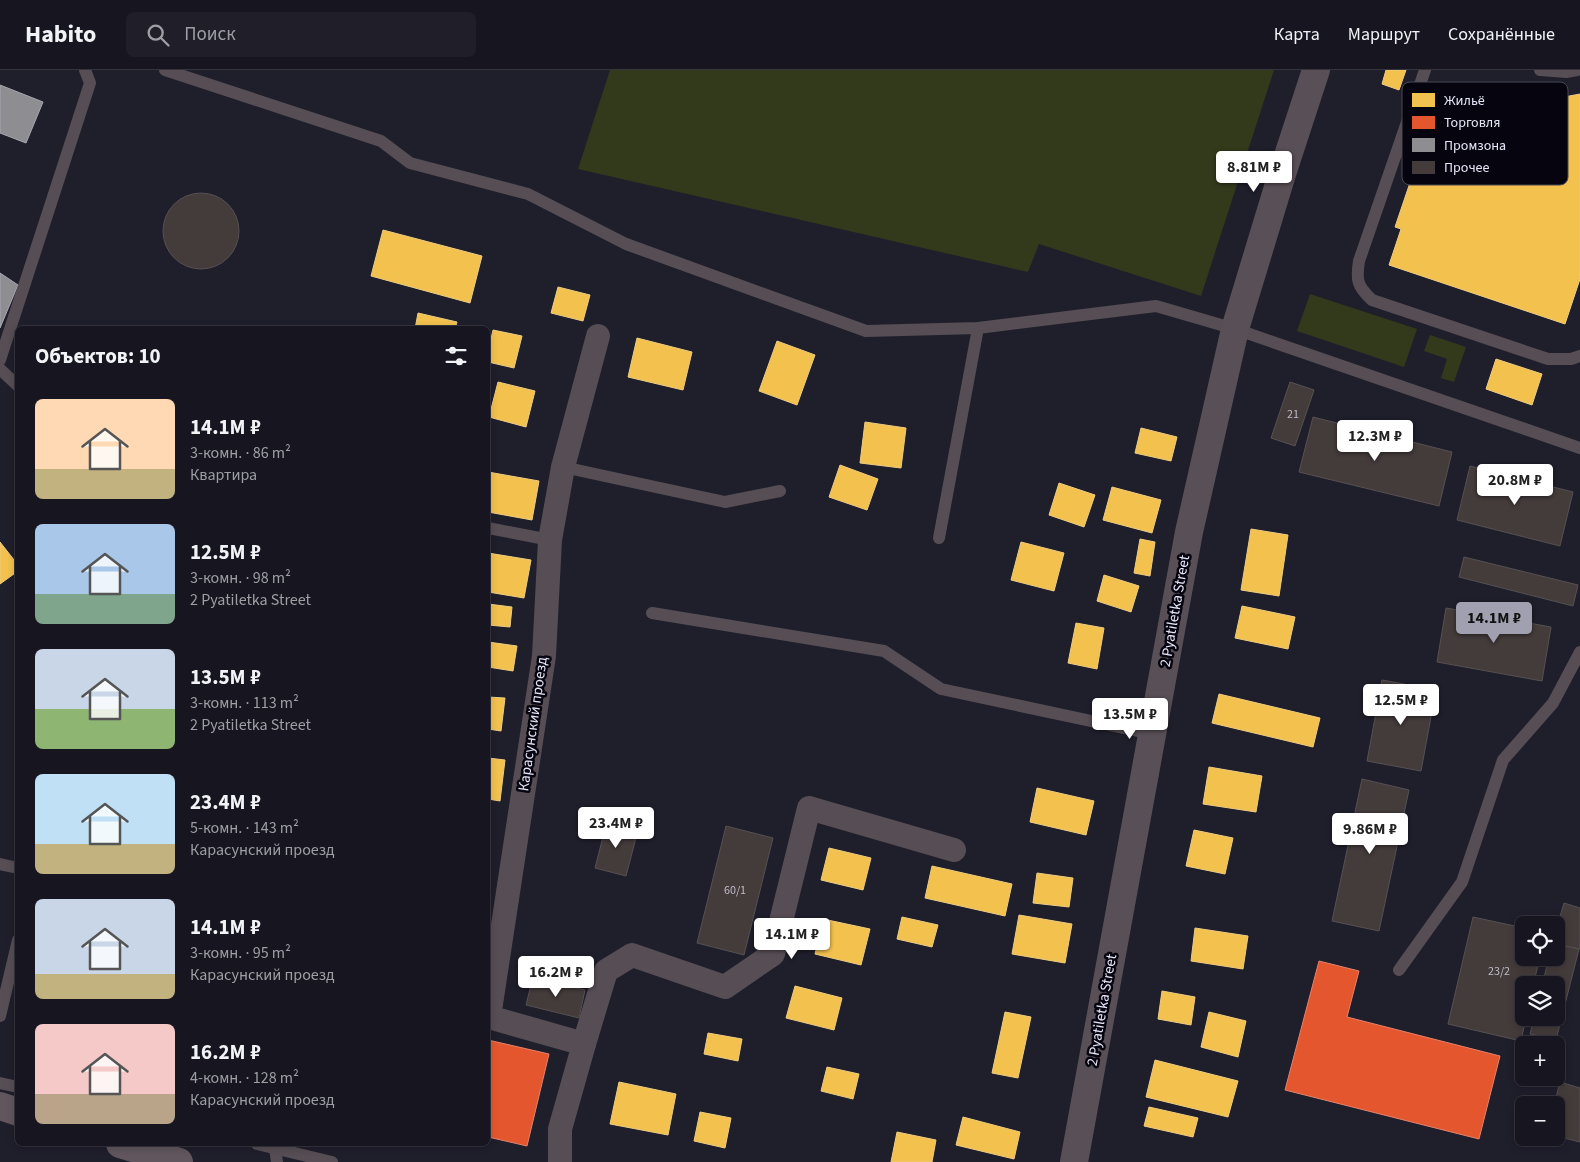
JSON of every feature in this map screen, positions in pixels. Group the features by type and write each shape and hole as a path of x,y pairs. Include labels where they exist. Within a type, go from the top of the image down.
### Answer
{"main road":[{"name":"2 Pyatiletka Street","path":"1074,1162 1189,532 1235,329 1316,70"},
{"path":"0,1106 15,1111"},
{"path":"127,1146 179,1162"}],"street":[{"name":"Карасунский проезд","path":"490,1010 544,656 550,540 563,467 598,336"},
{"path":"560,1162 560,1129 606,972 632,955 725,987 773,954 809,808 954,850"},
{"name":"Карасунский проезд","path":"490,1017 584,1044"}],"lane":[{"path":"0,360 90,83 85,70"},
{"path":"165,70 381,141 410,163 528,194 626,244 866,331 978,328 1156,306 1235,329 1580,448"},
{"path":"1421,82 1425,70"},
{"path":"1540,70 1570,71"},
{"path":"1402,137 1359,261 1357,278 1361,290 1372,300 1548,359 1571,359 1580,356"},
{"path":"939,538 978,328"},
{"path":"0,369 15,383"},
{"path":"563,467 725,502 780,491"},
{"path":"490,528 550,540"},
{"path":"652,613 884,651 940,689 1152,734"},
{"path":"1399,970 1462,882 1503,760 1553,704 1580,652"},
{"path":"0,864 15,867"},
{"path":"0,1016 15,953"},
{"path":"0,1083 15,1086"},
{"path":"266,1146 332,1162"},
{"path":"275,1148 277,1162"}],"green space":[{"path":"610,70 1274,70 1201,296 1039,244 1028,272 578,169"},
{"path":"1310,294 1417,329 1404,367 1297,331"},
{"path":"1430,335 1466,347 1454,382 1441,378 1447,359 1424,351"}],"building: Жильё":[{"path":"1386,70 1406,70 1399,90 1382,84"},
{"path":"1580,94 1580,279 1565,324 1389,265 1401,229 1395,227 1409,185 1568,185 1568,96"},
{"path":"383,230 482,256 470,303 371,276"},
{"path":"558,287 590,295 583,321 551,313"},
{"path":"418,313 457,322 456,326 416,326"},
{"path":"493,330 522,336 514,368 490,362 490,343"},
{"path":"637,338 692,352 683,390 628,377"},
{"path":"777,341 815,355 797,405 759,391"},
{"path":"1496,359 1542,374 1532,405 1486,389"},
{"path":"498,382 535,391 526,427 490,417"},
{"path":"865,422 906,428 901,468 860,463"},
{"path":"1141,428 1177,437 1171,461 1135,453"},
{"path":"840,465 878,479 867,510 829,497"},
{"path":"490,472 539,481 532,520 490,512"},
{"path":"1059,483 1095,495 1084,527 1049,515"},
{"path":"1112,487 1161,500 1152,533 1103,520"},
{"path":"1251,529 1288,535 1279,596 1241,590"},
{"path":"1140,539 1155,542 1150,576 1134,573"},
{"path":"0,542 15,561 15,573 0,584"},
{"path":"1021,542 1064,553 1054,591 1011,580"},
{"path":"490,553 531,560 524,598 490,592"},
{"path":"1104,575 1139,586 1131,612 1097,601"},
{"path":"490,604 512,607 510,627 490,625"},
{"path":"1242,606 1295,617 1288,649 1235,638"},
{"path":"1076,623 1104,628 1097,669 1068,663"},
{"path":"490,642 517,646 513,671 490,667"},
{"path":"1219,694 1320,718 1313,747 1212,723"},
{"path":"490,697 505,698 501,731 490,729"},
{"path":"490,758 505,760 500,801 490,799"},
{"path":"1209,767 1262,776 1256,812 1203,804"},
{"path":"1037,788 1094,801 1086,835 1030,822"},
{"path":"1194,830 1233,838 1225,874 1186,866"},
{"path":"829,848 871,858 863,890 821,880"},
{"path":"932,866 1012,884 1005,916 925,898"},
{"path":"1037,873 1073,878 1069,907 1033,903"},
{"path":"1019,915 1072,924 1065,963 1012,954"},
{"path":"902,917 938,925 932,947 897,939"},
{"path":"823,919 870,929 861,965 815,954"},
{"path":"1195,928 1248,936 1243,969 1191,961"},
{"path":"795,986 842,998 834,1030 786,1018"},
{"path":"1162,991 1195,997 1191,1025 1158,1019"},
{"path":"1005,1012 1031,1017 1018,1078 992,1073"},
{"path":"1209,1012 1246,1021 1238,1057 1201,1047"},
{"path":"708,1033 742,1039 738,1061 704,1054"},
{"path":"1155,1060 1238,1081 1228,1117 1146,1097"},
{"path":"827,1067 859,1074 853,1099 821,1091"},
{"path":"619,1082 676,1094 668,1135 610,1124"},
{"path":"1149,1107 1198,1118 1193,1137 1144,1126"},
{"path":"700,1112 731,1118 725,1148 694,1141"},
{"path":"963,1117 1020,1132 1014,1159 956,1145"},
{"path":"897,1132 936,1140 932,1162 891,1162"}],"building: Торговля":[{"path":"1319,961 1359,971 1347,1017 1500,1056 1479,1139 1285,1090"},
{"path":"490,1040 549,1054 527,1146 490,1137"}],"building: Промзона":[{"path":"0,85 43,102 26,143 0,133"},
{"path":"0,273 18,285 0,328"}],"building: Прочее":[{"path":"201,193 216,196 228,204 236,216 239,231 236,246 228,258 216,266 201,269 186,266 174,258 166,246 163,231 166,216 174,204 186,196"},
{"path":"1290,382 1314,390 1295,446 1271,438"},
{"path":"1313,417 1452,452 1439,506 1299,472"},
{"path":"1470,466 1573,492 1560,546 1457,520"},
{"path":"1464,557 1578,585 1573,606 1459,577"},
{"path":"1446,608 1551,627 1542,681 1437,662"},
{"path":"1382,680 1436,690 1421,771 1367,761"},
{"path":"1362,779 1409,790 1379,931 1332,921"},
{"path":"607,821 638,830 626,876 595,868"},
{"path":"726,826 773,838 744,955 697,943"},
{"path":"1564,903 1580,908 1580,949 1565,946 1565,916 1560,916"},
{"path":"1473,917 1515,926 1515,966 1538,966 1535,976 1515,976 1515,1026 1524,1026 1522,1036 1515,1036 1515,1040 1448,1024"},
{"path":"1565,946 1579,949 1565,1004 1565,976 1544,976 1547,966 1565,966"},
{"path":"533,977 585,990 579,1018 526,1005"},
{"path":"1532,1026 1560,1026 1557,1036 1530,1034"},
{"path":"1565,1084 1580,1088 1580,1142 1565,1138 1565,1096 1556,1096 1559,1086 1565,1086"}]}
